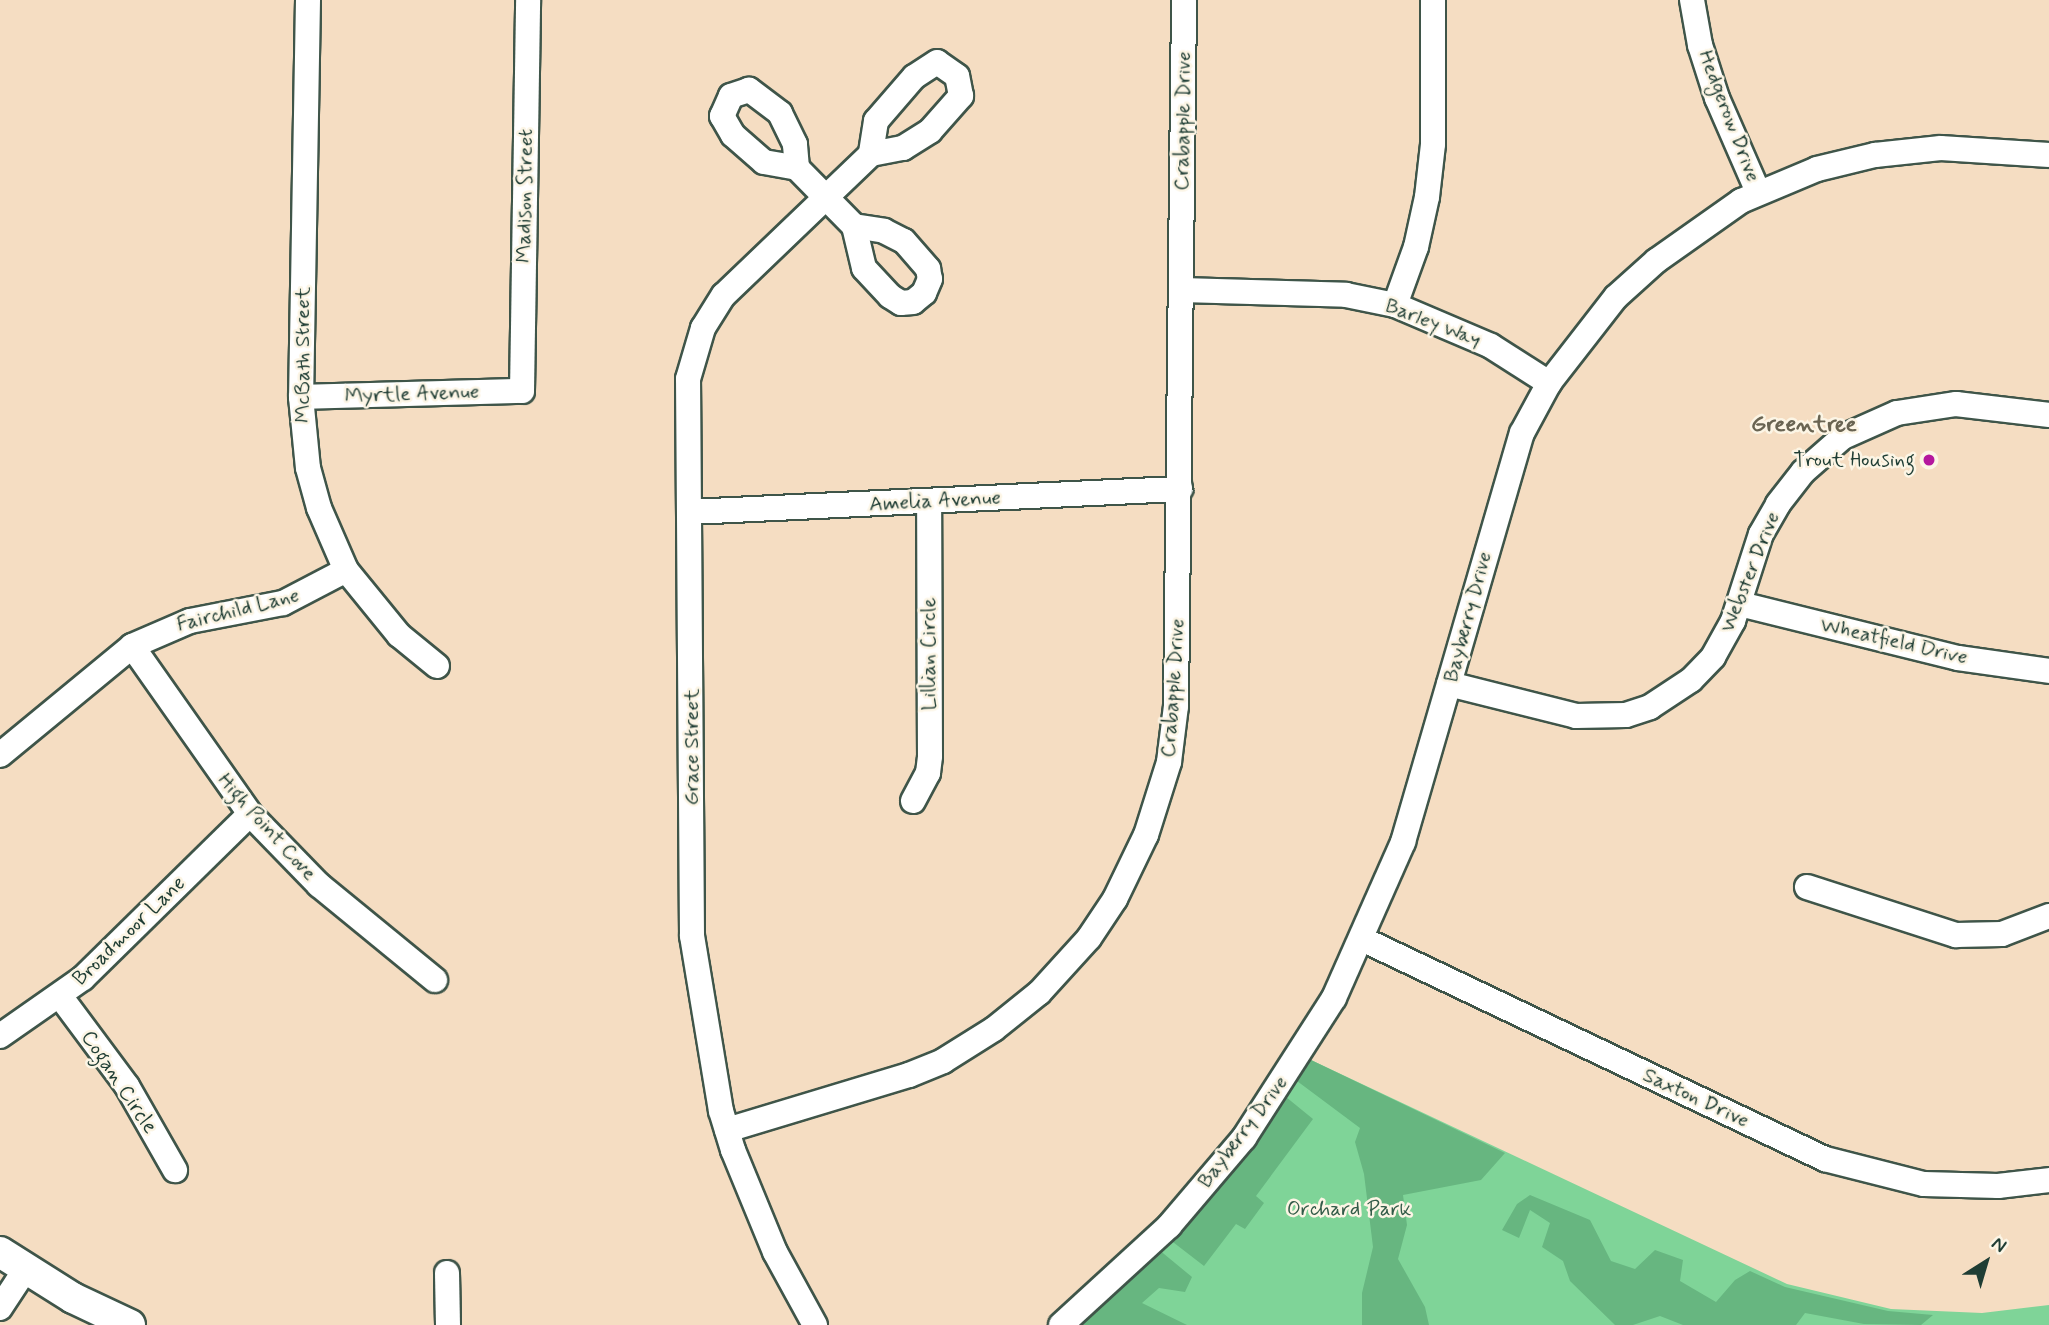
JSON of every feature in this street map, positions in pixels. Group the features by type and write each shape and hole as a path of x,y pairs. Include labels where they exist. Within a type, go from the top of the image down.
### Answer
{"main road":[{"path":"0,1252 25,1270 130,1325"}],"street":[{"name":"McBath Street","path":"308,0 301,397 308,468 319,508 346,570 399,635 437,666"},
{"name":"Madison Street","path":"522,391 528,0"},
{"name":"Crabapple Drive","path":"727,1130 909,1075 943,1061 1029,1002 1101,921 1136,860 1169,762 1176,706 1184,0"},
{"path":"1395,305 1416,247 1427,197 1433,144 1433,0"},
{"name":"Hedgerow Drive","path":"1692,0 1700,45 1717,98 1758,191"},
{"name":"Bayberry Drive","path":"1061,1325 1169,1226 1244,1138 1327,1010 1362,939 1403,842 1506,475 1522,433 1549,383 1616,298 1656,261 1758,191 1817,169 1875,155 1941,148 2049,155"},
{"name":"Grace Street","path":"816,1325 775,1252 727,1130 692,936 688,379 703,328 724,295 871,154"},
{"path":"797,168 854,226"},
{"name":"Barley Way","path":"1182,290 1346,295 1395,305 1491,346 1549,383"},
{"name":"Myrtle Avenue","path":"301,397 522,391"},
{"name":"Webster Drive","path":"1449,684 1576,716 1626,715 1669,697 1691,680 1713,657 1740,604 1754,555 1778,504 1802,472 1843,437 1897,413 1956,404 2049,415"},
{"name":"Amelia Avenue","path":"690,512 1180,489"},
{"name":"Lillian Circle","path":"914,802 928,773 930,756 929,502"},
{"name":"Fairchild Lane","path":"0,755 132,646 190,621 282,603 346,570"},
{"name":"Wheatfield Drive","path":"1740,604 1958,658 2049,671"},
{"name":"High Point Cove","path":"132,646 177,716 250,814 319,885 435,979"},
{"name":"Broadmoor Lane","path":"0,1036 60,996 140,925 250,814"},
{"path":"1807,887 1956,935 2002,934 2049,916"},
{"name":"Saxton Drive","path":"1362,939 1825,1159 1924,1184 1998,1186 2049,1180"},
{"name":"Cogan Circle","path":"60,996 127,1086 174,1170"},
{"path":"0,1308 25,1270"},
{"path":"447,1273 448,1325"}],"green space":[{"name":"Orchard Park","path":"1311,1060 1787,1284 1891,1309 1982,1313 2049,1305 2049,1325 1081,1325 1220,1183"},
{"path":"1311,1060 1505,1153 1481,1180 1403,1195 1407,1225 1398,1259 1425,1307 1429,1325 1362,1325 1362,1293 1373,1247 1364,1174 1355,1142 1360,1128 1297,1081"},
{"path":"1286,1097 1313,1119 1256,1196 1264,1203 1245,1229 1236,1224 1204,1266 1169,1239 1220,1183"},
{"path":"1530,1195 1590,1220 1611,1261 1635,1269 1655,1250 1683,1260 1680,1281 1716,1302 1735,1280 1750,1271 1785,1287 1888,1311 1933,1315 1921,1325 1864,1324 1805,1313 1796,1325 1683,1325 1660,1316 1633,1325 1615,1325 1570,1281 1563,1261 1542,1247 1550,1223 1530,1210 1519,1238 1502,1230 1517,1204"},
{"path":"1158,1249 1192,1277 1185,1292 1159,1288 1142,1303 1187,1325 1081,1325"}],"place":[{"name":"Trout Housing","path":"1929,460"}],"district":[{"name":"Greentree","path":"1804,425"}]}
